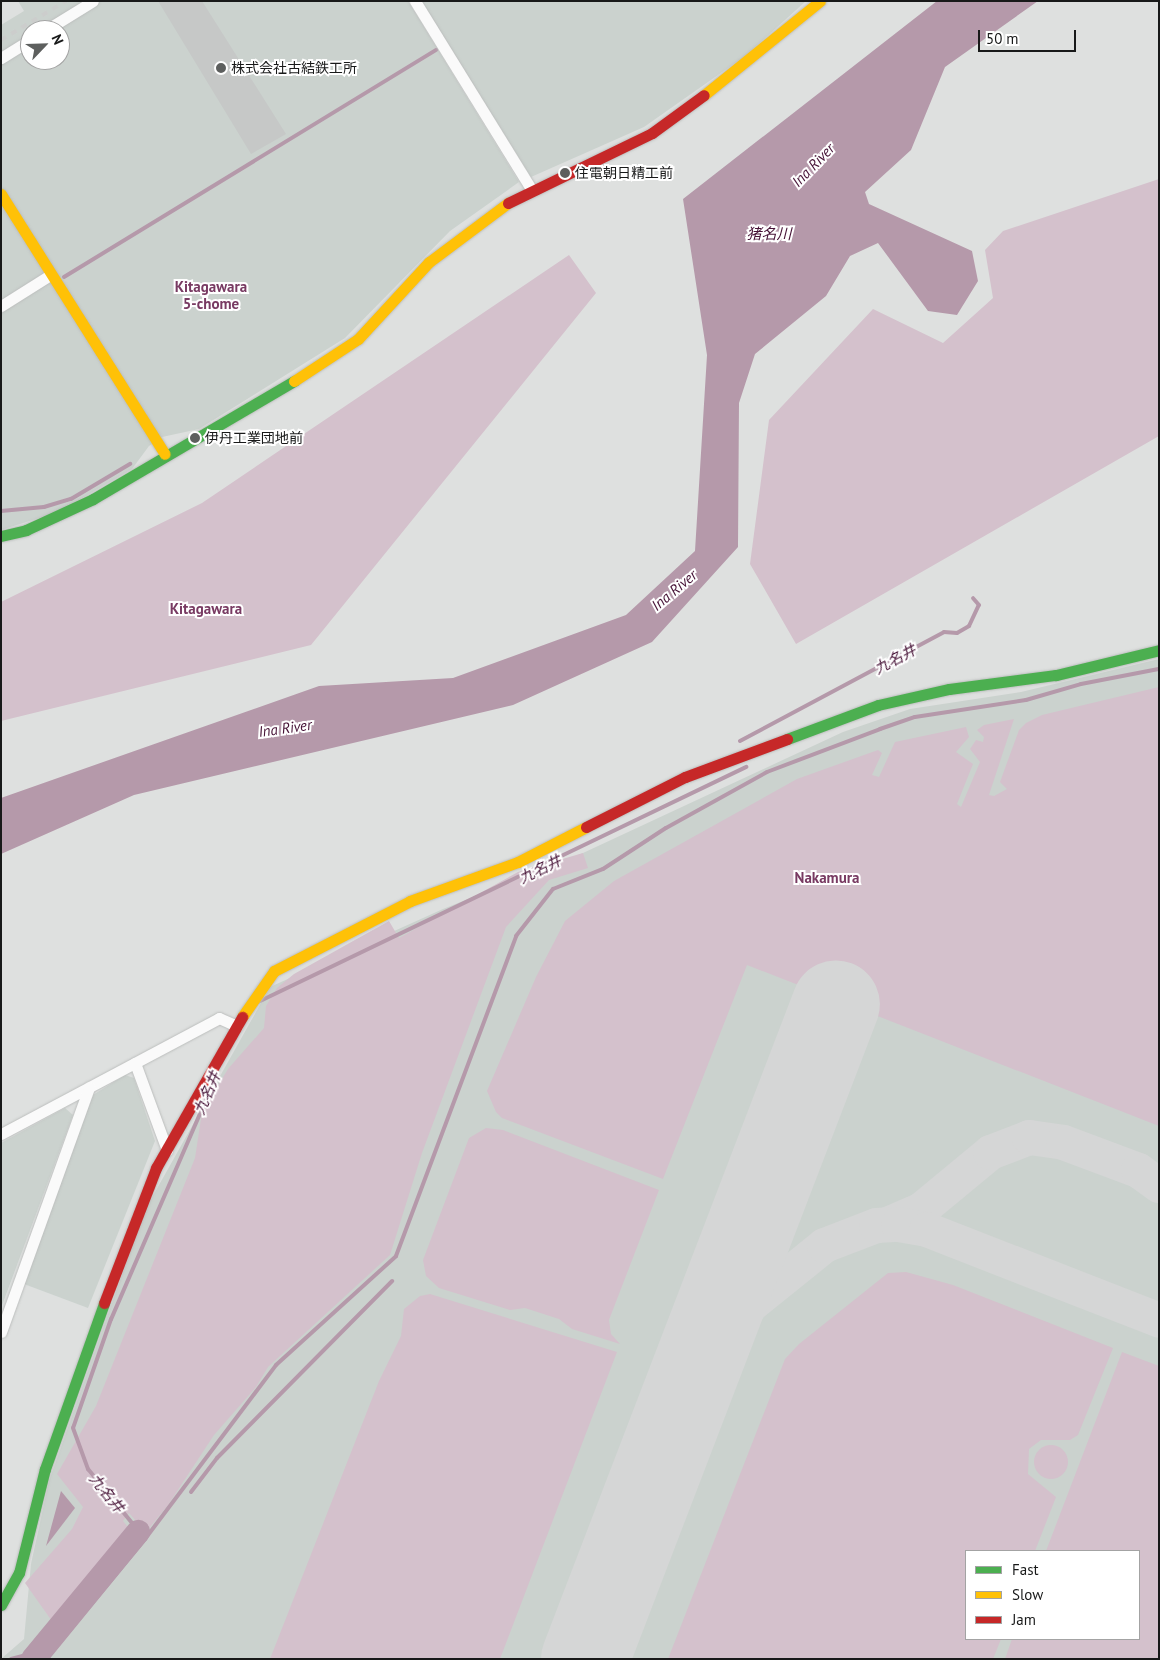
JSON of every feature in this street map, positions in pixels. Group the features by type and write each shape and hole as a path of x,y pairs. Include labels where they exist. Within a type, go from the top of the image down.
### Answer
{"street":[{"path":"62,20 92,1"},
{"path":"416,1 531,189"},
{"path":"1,536 26,530 93,499 165,454 332,358 358,339 429,262 494,211 531,189 652,133 742,68 820,1"},
{"path":"1,58 20,46"},
{"path":"1,194 50,275 165,454"},
{"path":"1,306 50,275"},
{"path":"1,1605 19,1573 45,1469 72,1386 167,1150 257,991 274,971 410,901 518,862 685,777 907,696 1056,676 1159,650"},
{"path":"1,1134 219,1018 237,1026"},
{"path":"135,1063 167,1150"},
{"path":"1,1332 89,1087"}],"shaded area":[{"path":"18,1 408,1 519,182 450,231 345,338 199,429 162,437 149,446 132,469 58,512 1,530 1,25 24,11"},
{"path":"421,1 806,1 745,56 644,127 531,177"},
{"path":"1159,179 1159,436 796,644 750,564 769,420 873,309 943,343 993,298 985,250 1003,231"},
{"path":"569,255 596,293 311,645 1,721 1,602 202,503"},
{"path":"1159,659 1159,1659 1,1659 24,1639 31,1564 49,1481 145,1210 270,987 443,909 583,853 843,732 910,709 1021,692"},
{"path":"1159,687 1159,1126 747,965 663,1179 502,1118 496,1112 487,1091 536,977 565,921 614,881 797,779 878,750 882,753 872,775 879,777 895,742 966,727 969,737 956,752 973,764 957,804 961,807 980,762 970,749 976,740 983,742 984,737 977,730 984,725 1014,719 989,795 994,796 1007,789 1000,782 1019,730 1026,723 1042,715"},
{"path":"583,853 588,868 549,880 506,927 422,1153 390,1255 268,1367 256,1387 214,1435 168,1505 146,1532 129,1513 123,1521 132,1532 54,1624 25,1583 72,1529 83,1507 57,1474 96,1406 195,1158 202,1112 228,1069 264,1028 266,1006 277,988 294,974 389,921 399,938 518,872"},
{"path":"125,1075 134,1078 155,1141 88,1308 24,1284 93,1095"},
{"path":"65,1108 73,1115 1,1308 1,1143"},
{"path":"486,1128 503,1130 659,1190 609,1320 611,1334 620,1344 572,1329 559,1319 525,1308 510,1310 439,1288 426,1276 423,1260 469,1138"},
{"path":"906,1272 953,1285 1113,1348 1078,1435 1070,1440 1041,1440 1029,1449 1028,1474 1056,1497 1035,1550 965,1550 965,1640 1001,1640 993,1659 668,1659 785,1359 799,1344 888,1273"},
{"path":"430,1294 617,1352 500,1659 270,1659 379,1381 401,1336 404,1309 420,1296"},
{"path":"1122,1352 1159,1366 1159,1659 1005,1659 1012,1640 1140,1640 1140,1550 1046,1550"},
{"path":"1051,1445 1058,1446 1063,1450 1067,1455 1067,1469 1063,1474 1058,1478 1051,1479 1044,1478 1039,1474 1035,1469 1034,1462 1035,1455 1039,1450 1044,1446"}],"water":[{"name":"猪名川","path":"937,1 1038,1 945,67 911,150 865,192 869,204 972,251 978,281 957,315 928,311 878,243 850,256 826,296 755,354 739,403 738,547 652,642 513,705 134,795 1,854 1,798 319,686 453,678 626,615 695,551 707,355 683,199"},
{"path":"61,1491 75,1508 46,1546"}],"building":[{"name":"株式会社古結鉄工所","path":"158,1 202,1 286,134 251,154"}],"waterway":[{"path":"64,277 436,50"},
{"path":"1,511 44,507 71,499 130,464"},
{"name":"九名井","path":"740,741 944,632 957,633 969,626 979,605 973,598"},
{"path":"212,1086 111,1319 73,1428 88,1469 145,1539 276,1365 396,1256 516,936 553,889 603,869 666,828 767,772 880,729 915,717 1026,700 1081,684 1159,669"},
{"name":"九名井","path":"258,1002 746,767"},
{"path":"191,1492 217,1458 392,1281"},
{"name":"九名井","path":"33,1659 138,1532"},
{"path":"47,1659 145,1539"},
{"path":"11,1659 30,1654 71,1605 75,1605"}],"taxiway":[{"path":"889,1223 920,1210 990,1152 1029,1137 1063,1142 1138,1170 1159,1185"},
{"path":"678,1415 709,1356 751,1304 824,1245 876,1225 898,1224 926,1229 1159,1320"}],"runway":[{"path":"585,1659 836,1004"}],"railway":[{"path":"1,40 66,1"}],"traffic: fast":[{"path":"1,536 26,530 93,499 294,381"},
{"path":"787,739 878,705 949,689 1056,675 1159,650"},
{"path":"1,1605 19,1573 45,1469 104,1303"}],"traffic: slow":[{"path":"704,95 820,1"},
{"path":"1,194 165,454"},
{"path":"294,381 358,339 429,262 508,203"},
{"path":"242,1017 274,971 410,901 518,862 586,827"}],"traffic: jam":[{"path":"508,203 652,133 704,95"},
{"path":"586,827 685,777 787,739"},
{"path":"104,1303 156,1168 242,1017"}],"place":[{"name":"株式会社古結鉄工所","path":"221,68"},
{"name":"住電朝日精工前","path":"565,173"},
{"name":"伊丹工業団地前","path":"195,438"}],"district":[{"name":"Kitagawara 5-chome","path":"211,294"},
{"name":"Kitagawara","path":"206,609"},
{"name":"Nakamura","path":"827,878"}],"water label":[{"name":"Ina River","path":"813,165"},
{"name":"Ina River","path":"674,590"},
{"name":"Ina River","path":"285,728"}]}
